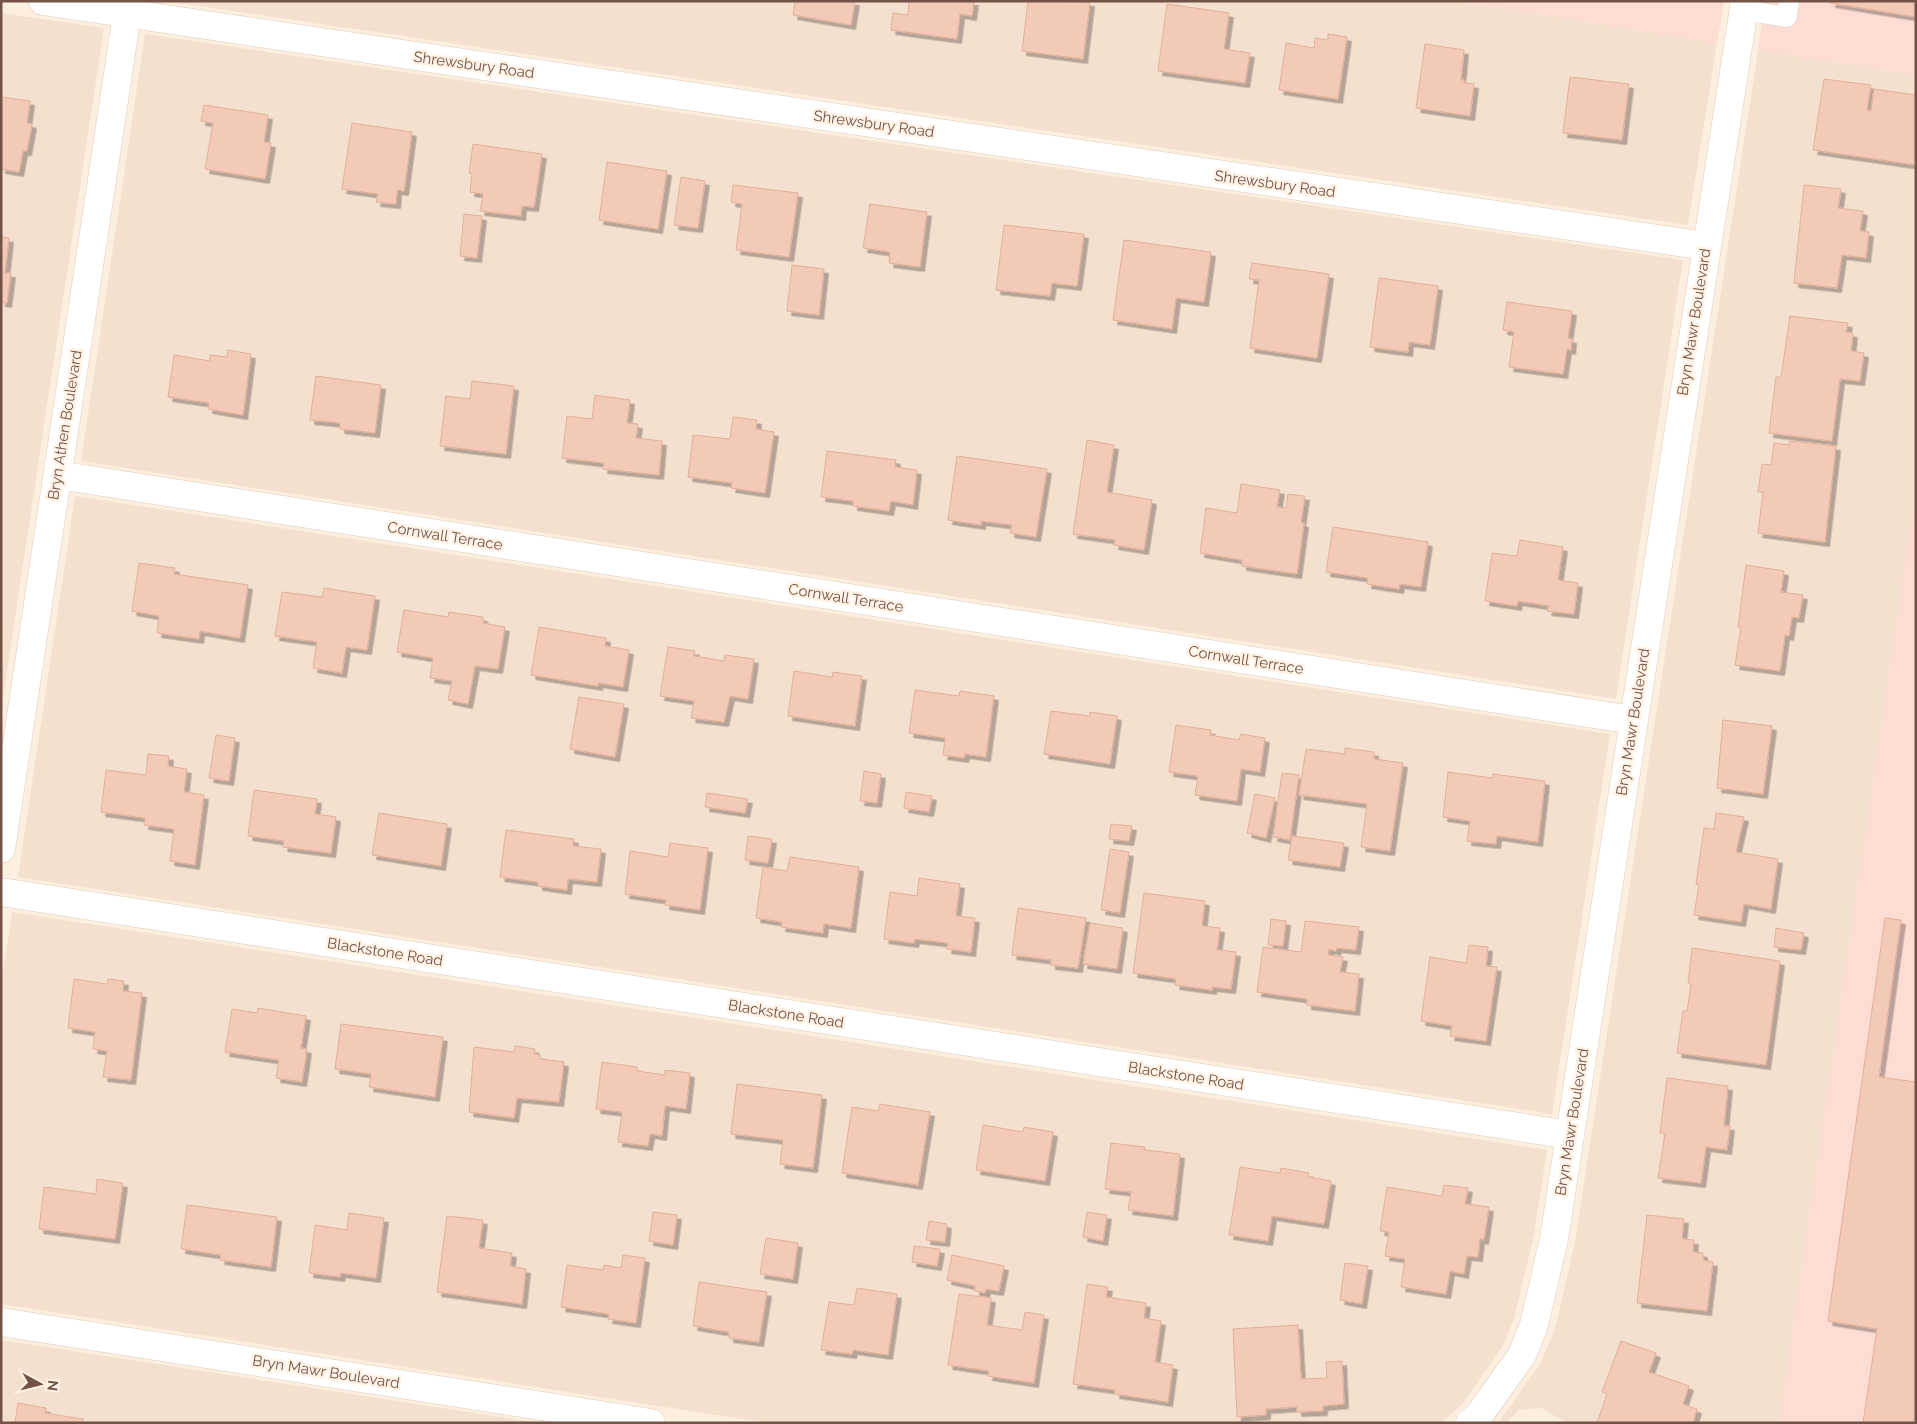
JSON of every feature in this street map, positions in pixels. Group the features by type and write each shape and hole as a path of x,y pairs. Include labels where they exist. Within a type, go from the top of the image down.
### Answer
{"street":[{"name":"Shrewsbury Road","path":"43,1 128,8 1706,246"},
{"name":"Bryn Mawr Boulevard","path":"1470,1423 1480,1414 1522,1355 1534,1325 1554,1239 1744,6"},
{"name":"Bryn Athen Boulevard","path":"1,849 128,8"},
{"name":"Cornwall Terrace","path":"58,475 1634,720"},
{"name":"Blackstone Road","path":"1,892 1570,1135"},
{"name":"Bryn Mawr Boulevard","path":"1,1322 651,1423"}],"lane":[{"path":"1744,6 1787,17 1789,1"}],"shaded area":[{"path":"165,1 1455,1 1717,43 1688,225"},
{"path":"1455,1 1724,1 1717,43"},
{"path":"1765,1 1916,1 1916,75 1758,50"},
{"path":"1,13 104,28 1,711"},
{"path":"145,34 1683,260 1616,699 81,461"},
{"path":"1758,50 1916,75 1916,491 1779,1423 1566,1423 1542,1408 1519,1410 1506,1423 1498,1423 1540,1364 1555,1329 1575,1242"},
{"path":"1916,491 1916,1423 1779,1423"},
{"path":"75,496 1610,734 1552,1114 18,877"},
{"path":"12,912 1547,1150 1534,1235 1514,1319 1503,1346 1463,1403 1441,1423 768,1423 1,1304 1,986"},
{"path":"1,1340 539,1423 1,1423"}],"building":[{"path":"795,1 855,1 851,25 793,15"},
{"path":"909,1 974,1 972,16 960,14 957,39 891,30 893,13 908,15"},
{"path":"1028,1 1090,2 1083,59 1022,51"},
{"path":"1831,1 1916,1 1916,17 1831,3"},
{"path":"1167,4 1229,13 1224,49 1250,53 1245,83 1158,71"},
{"path":"1328,34 1347,37 1338,99 1279,90 1286,43 1314,48 1315,38 1328,40"},
{"path":"1425,44 1464,50 1461,80 1465,80 1464,83 1474,84 1470,116 1416,108"},
{"path":"1570,77 1629,84 1622,140 1563,133"},
{"path":"1824,79 1871,85 1867,110 1871,111 1874,89 1916,95 1916,165 1813,150"},
{"path":"1,97 30,101 27,123 32,124 27,151 23,151 19,172 1,169"},
{"path":"204,105 268,115 264,142 271,143 265,179 205,169 213,123 201,121"},
{"path":"352,123 412,132 404,191 397,190 396,204 376,202 378,194 342,189"},
{"path":"473,144 542,154 534,207 522,206 521,216 480,211 483,194 470,192 472,173 469,173"},
{"path":"607,162 667,171 658,229 599,220"},
{"path":"681,177 705,181 698,228 674,225"},
{"path":"733,185 798,193 789,257 736,250 742,204 731,202"},
{"path":"1804,185 1841,189 1838,208 1863,211 1860,231 1869,232 1866,258 1842,255 1837,288 1794,283"},
{"path":"870,204 927,212 920,267 889,263 890,252 863,248"},
{"path":"464,214 482,216 477,258 460,256"},
{"path":"1004,225 1084,234 1077,286 1052,283 1050,296 996,290"},
{"path":"1,237 9,238 5,273 11,273 7,303 1,302"},
{"path":"1124,240 1211,252 1204,302 1176,298 1172,329 1113,320"},
{"path":"1252,263 1329,274 1317,358 1250,348 1259,280 1249,279"},
{"path":"792,265 824,269 819,315 787,311"},
{"path":"1379,278 1438,286 1430,345 1409,342 1408,352 1370,347"},
{"path":"1507,302 1572,311 1568,338 1572,339 1571,350 1567,349 1563,374 1509,367 1514,332 1503,330"},
{"path":"1790,316 1848,323 1846,332 1853,333 1851,351 1864,353 1860,381 1840,379 1832,441 1769,433 1776,377 1781,377"},
{"path":"228,350 251,354 243,415 208,409 209,403 168,397 174,355 210,361 210,355 227,357"},
{"path":"316,376 381,385 375,433 340,429 340,423 310,420"},
{"path":"472,381 514,386 506,454 440,446 446,396 470,399"},
{"path":"595,395 630,400 627,423 638,424 636,438 662,441 659,475 603,469 604,463 562,458 567,416 592,419"},
{"path":"733,417 757,420 756,429 774,432 765,493 731,488 732,483 688,477 693,435 730,439"},
{"path":"1087,440 1114,445 1107,492 1152,500 1144,550 1114,545 1115,540 1073,534"},
{"path":"1790,441 1836,446 1825,542 1758,533 1763,492 1758,492 1762,464 1771,465 1774,443 1789,445"},
{"path":"827,451 896,460 895,467 917,470 913,505 891,501 889,511 853,506 853,501 821,497"},
{"path":"957,456 1047,469 1036,537 1010,533 1012,525 981,521 981,525 948,520"},
{"path":"1241,484 1280,490 1277,507 1286,508 1288,494 1305,496 1301,522 1304,523 1297,574 1242,566 1242,560 1200,553 1206,508 1237,513"},
{"path":"1333,527 1428,542 1421,587 1400,584 1399,589 1367,584 1368,578 1326,572"},
{"path":"1520,540 1563,547 1558,580 1578,583 1574,614 1547,611 1549,606 1518,601 1517,606 1485,601 1492,553 1517,556"},
{"path":"139,563 175,568 174,574 248,585 240,638 200,631 199,639 157,633 159,616 132,611"},
{"path":"1746,565 1784,571 1781,592 1803,595 1799,618 1792,617 1789,636 1785,635 1780,671 1735,665 1741,627 1738,627"},
{"path":"324,588 375,596 367,650 346,647 342,673 313,668 317,642 275,636 282,592 322,597"},
{"path":"404,610 448,617 449,612 483,617 483,623 505,627 498,669 475,666 468,704 448,700 452,681 430,678 433,658 397,652"},
{"path":"539,627 606,638 605,646 629,650 623,687 598,683 598,686 531,675"},
{"path":"668,647 695,651 694,656 724,661 725,655 754,659 748,699 730,696 724,722 691,718 694,701 660,696"},
{"path":"794,671 832,677 833,672 862,676 855,726 788,716"},
{"path":"915,690 959,696 960,691 994,696 986,757 965,754 964,758 943,755 945,738 909,733"},
{"path":"579,697 624,704 615,757 570,749"},
{"path":"1051,711 1090,716 1090,712 1117,716 1110,764 1044,754"},
{"path":"1723,720 1772,726 1763,794 1717,788"},
{"path":"1176,725 1211,730 1210,735 1239,740 1241,734 1265,738 1260,772 1241,769 1237,801 1195,795 1198,776 1169,772"},
{"path":"216,735 235,738 229,781 209,778"},
{"path":"1345,748 1374,752 1374,759 1403,763 1390,851 1361,847 1367,804 1299,795 1306,749 1345,754"},
{"path":"148,754 169,756 168,766 187,769 184,792 204,795 195,865 170,861 174,829 144,825 145,818 101,812 106,770 146,775"},
{"path":"864,771 881,774 877,803 860,801"},
{"path":"1448,772 1493,778 1493,774 1545,781 1538,842 1497,836 1496,844 1467,841 1470,821 1443,817"},
{"path":"1282,773 1299,775 1290,840 1273,837"},
{"path":"254,790 317,799 315,814 336,817 331,853 283,847 284,841 248,836"},
{"path":"906,792 932,796 929,812 904,808"},
{"path":"707,793 748,799 745,813 705,807"},
{"path":"1255,794 1275,798 1266,838 1247,833"},
{"path":"379,813 447,824 441,866 372,855"},
{"path":"1716,813 1744,817 1736,852 1778,859 1771,909 1744,904 1741,922 1694,915 1699,885 1696,884 1704,828 1714,829"},
{"path":"1111,824 1132,826 1129,841 1109,839"},
{"path":"506,830 574,839 573,846 601,849 597,882 568,879 567,890 538,886 538,882 500,877"},
{"path":"748,836 772,839 768,863 745,860"},
{"path":"1292,836 1344,843 1340,867 1288,860"},
{"path":"670,843 708,848 700,910 665,905 666,900 625,894 630,851 668,857"},
{"path":"1110,849 1129,852 1120,913 1101,910"},
{"path":"790,857 859,867 851,928 824,924 823,933 781,927 782,922 756,918 763,867 787,871"},
{"path":"919,878 960,884 956,916 975,918 971,952 947,949 948,943 915,939 914,943 884,939 890,892 917,896"},
{"path":"1144,893 1205,901 1202,926 1220,928 1217,950 1236,952 1231,989 1212,987 1212,990 1175,985 1176,979 1133,973"},
{"path":"1018,908 1086,918 1078,968 1051,965 1051,960 1012,955"},
{"path":"1885,918 1901,920 1879,1077 1916,1082 1916,1423 1863,1423 1877,1329 1828,1321"},
{"path":"1271,919 1286,921 1283,946 1268,945"},
{"path":"1305,921 1359,927 1356,950 1337,948 1336,951 1329,949 1328,955 1343,957 1340,972 1359,974 1355,1011 1307,1005 1307,999 1257,992 1263,947 1301,952"},
{"path":"1090,923 1123,928 1117,969 1083,964"},
{"path":"1776,928 1804,933 1801,950 1774,947"},
{"path":"1469,945 1488,947 1486,966 1497,967 1486,1041 1450,1036 1452,1026 1421,1021 1430,957 1466,963"},
{"path":"1692,948 1780,961 1766,1065 1677,1053 1683,1011 1687,1011 1691,984 1688,983"},
{"path":"74,979 107,984 108,979 124,981 123,991 142,993 131,1080 103,1077 107,1051 93,1049 95,1032 68,1028"},
{"path":"258,1008 306,1016 301,1048 307,1049 302,1082 276,1078 279,1060 225,1052 232,1009 257,1013"},
{"path":"341,1024 443,1037 435,1097 369,1087 371,1074 335,1069"},
{"path":"515,1046 535,1049 534,1054 540,1055 540,1059 564,1062 559,1102 517,1098 514,1118 469,1112 474,1047 514,1052"},
{"path":"602,1062 637,1067 637,1071 665,1075 665,1070 690,1073 686,1109 665,1106 662,1136 650,1134 648,1146 618,1142 622,1112 596,1109"},
{"path":"1667,1078 1728,1086 1724,1126 1730,1126 1727,1150 1706,1147 1701,1183 1658,1178 1665,1134 1660,1133"},
{"path":"737,1084 822,1095 813,1168 780,1164 783,1140 731,1134"},
{"path":"880,1104 930,1112 918,1185 842,1173 852,1107 878,1111"},
{"path":"983,1125 1023,1132 1024,1127 1053,1132 1045,1181 976,1170"},
{"path":"1111,1143 1145,1147 1145,1150 1180,1154 1173,1216 1128,1210 1131,1192 1105,1189"},
{"path":"1240,1167 1280,1173 1281,1168 1309,1173 1308,1177 1331,1181 1324,1224 1272,1216 1268,1241 1229,1235"},
{"path":"97,1179 123,1183 115,1239 39,1229 44,1187 96,1194"},
{"path":"1444,1185 1468,1188 1465,1204 1489,1207 1484,1240 1480,1239 1478,1257 1467,1256 1464,1274 1450,1271 1446,1294 1401,1287 1405,1259 1385,1256 1389,1232 1380,1231 1387,1187 1442,1196"},
{"path":"187,1205 277,1217 271,1267 220,1260 221,1255 181,1249"},
{"path":"653,1212 677,1215 673,1245 649,1241"},
{"path":"1087,1212 1107,1215 1103,1241 1083,1237"},
{"path":"349,1213 384,1218 376,1278 341,1273 340,1277 309,1273 315,1225 347,1230"},
{"path":"1647,1215 1684,1219 1682,1239 1694,1240 1693,1252 1703,1253 1703,1260 1713,1262 1707,1311 1637,1303"},
{"path":"447,1216 483,1220 479,1248 512,1253 510,1266 526,1269 522,1304 437,1292"},
{"path":"929,1221 947,1224 945,1242 926,1240"},
{"path":"766,1238 798,1243 793,1279 760,1274"},
{"path":"914,1246 940,1249 937,1266 912,1262"},
{"path":"623,1255 645,1258 636,1323 608,1319 609,1314 561,1307 567,1265 603,1270 604,1265 621,1268"},
{"path":"952,1255 1004,1266 999,1291 986,1289 985,1293 975,1291 975,1286 947,1280"},
{"path":"1345,1263 1368,1266 1362,1304 1340,1300"},
{"path":"699,1282 767,1292 759,1342 729,1338 729,1332 693,1326"},
{"path":"1087,1284 1108,1287 1106,1297 1146,1303 1144,1318 1161,1321 1155,1362 1173,1365 1168,1402 1115,1394 1115,1390 1073,1384"},
{"path":"857,1288 897,1294 888,1355 853,1350 852,1354 821,1350 829,1302 854,1305"},
{"path":"959,1294 991,1298 987,1325 1022,1330 1025,1312 1044,1315 1034,1383 988,1376 989,1371 948,1365"},
{"path":"1298,1325 1301,1379 1327,1378 1326,1362 1342,1361 1344,1404 1323,1406 1323,1411 1297,1412 1297,1407 1266,1409 1266,1415 1237,1417 1233,1329"},
{"path":"1621,1341 1656,1353 1649,1372 1689,1386 1683,1404 1697,1409 1693,1423 1597,1423 1607,1394 1602,1392"},
{"path":"18,1403 46,1408 45,1413 83,1419 83,1423 15,1423"}]}
